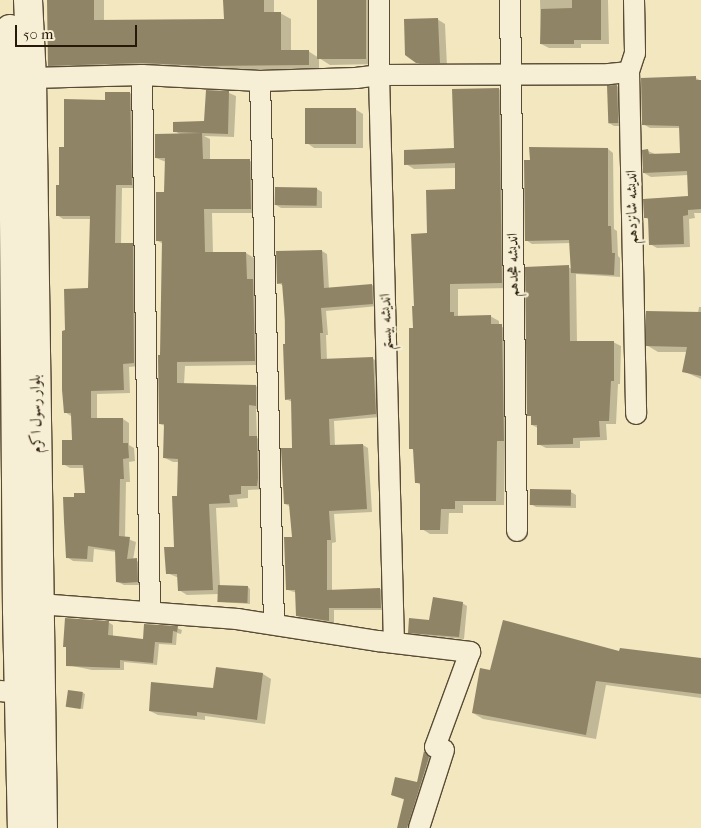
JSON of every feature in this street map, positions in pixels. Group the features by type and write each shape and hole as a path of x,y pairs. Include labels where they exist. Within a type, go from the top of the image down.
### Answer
{"main road":[{"name":"بلوار رسول اکرم","path":"28,0 32,78 38,604 43,828"},
{"name":"بلوار رسول اکرم","path":"6,17 13,89 17,602 10,692 22,828"}],"street":[{"name":"اندیشه بیستم","path":"379,0 379,74 394,643"},
{"name":"اندیشه هجدهم","path":"510,0 516,531"},
{"name":"اندیشه شانزدهم","path":"634,0 635,54 629,72 636,414"},
{"path":"32,78 142,75 260,81 356,78 379,74 609,74 629,72"},
{"path":"142,75 150,612"},
{"path":"260,81 274,624"},
{"path":"38,604 274,624 394,643 470,652 435,747 444,750 419,828"}],"building":[{"path":"47,0 94,0 94,20 224,19 223,0 264,0 264,12 281,12 281,50 309,50 309,65 205,66 142,63 48,66"},
{"path":"317,0 366,0 366,59 317,59"},
{"path":"572,0 601,0 601,40 574,40 574,44 540,44 541,9 572,8"},
{"path":"438,18 440,63 416,63 405,55 404,19"},
{"path":"696,76 696,80 701,80 701,209 688,210 688,215 683,216 684,244 649,245 648,218 644,218 643,199 688,196 687,171 643,173 642,150 648,149 649,154 680,153 679,126 642,125 641,78"},
{"path":"607,85 617,85 618,123 608,123"},
{"path":"499,88 502,283 450,284 450,312 454,312 454,316 491,315 491,324 502,324 504,441 497,441 496,501 455,501 455,509 441,509 440,530 420,530 420,483 415,483 413,449 409,449 409,328 413,328 412,306 414,306 411,234 427,233 426,190 455,189 455,163 404,165 404,150 454,148 452,89"},
{"path":"206,90 229,91 228,134 173,132 173,122 204,121"},
{"path":"105,92 130,92 132,185 116,185 115,243 133,243 134,363 123,364 124,390 91,391 91,418 123,418 123,443 128,443 129,458 123,459 124,479 120,479 119,536 130,537 127,559 137,558 138,582 124,583 116,582 115,550 88,546 87,559 66,558 63,497 74,497 74,493 85,493 83,465 62,465 62,440 72,440 71,413 64,413 62,331 65,330 64,289 88,288 90,216 56,216 56,185 59,185 59,147 64,147 64,99 105,100"},
{"path":"305,108 356,108 356,144 305,144"},
{"path":"202,133 203,159 250,159 251,209 204,209 205,252 246,252 247,279 253,279 255,361 177,362 177,383 256,385 256,406 249,405 249,436 257,436 258,478 257,486 241,486 241,494 229,495 230,503 209,504 213,590 178,591 177,574 166,574 164,547 174,547 172,496 177,496 178,459 163,458 164,424 159,424 158,355 160,355 162,241 156,241 156,192 164,192 165,158 155,158 155,134"},
{"path":"529,147 608,148 608,226 611,226 612,253 615,253 614,275 571,273 569,240 525,241 524,160 530,160"},
{"path":"275,187 317,188 317,206 275,205"},
{"path":"322,250 324,288 372,284 373,304 321,308 323,333 320,333 321,359 373,357 376,414 329,419 330,445 363,444 367,509 329,511 331,540 327,540 327,590 380,588 381,608 329,608 329,621 296,616 295,590 286,590 284,537 292,537 289,504 284,504 281,448 292,448 291,399 285,400 283,344 285,344 285,320 282,283 277,284 276,251"},
{"path":"569,265 570,341 614,341 614,381 611,381 609,421 599,421 600,437 573,438 573,444 537,445 537,425 531,425 531,416 527,416 525,267"},
{"path":"646,311 701,312 701,376 682,372 687,347 646,346"},
{"path":"530,489 571,490 571,506 530,505"},
{"path":"218,585 248,586 247,603 217,602"},
{"path":"433,597 463,602 459,637 408,633 409,618 429,620"},
{"path":"65,618 109,621 108,635 143,639 144,624 178,626 177,632 173,631 172,643 155,642 153,663 120,660 120,668 66,666 66,647 63,647"},
{"path":"503,620 619,651 620,648 701,658 701,694 596,681 586,735 472,713 480,668 490,670"},
{"path":"216,667 263,673 257,720 197,712 197,716 149,711 151,682 213,688"},
{"path":"68,690 83,692 80,709 66,707"},
{"path":"424,751 429,757 407,828 397,828 404,799 391,795 395,777 417,782"}]}
